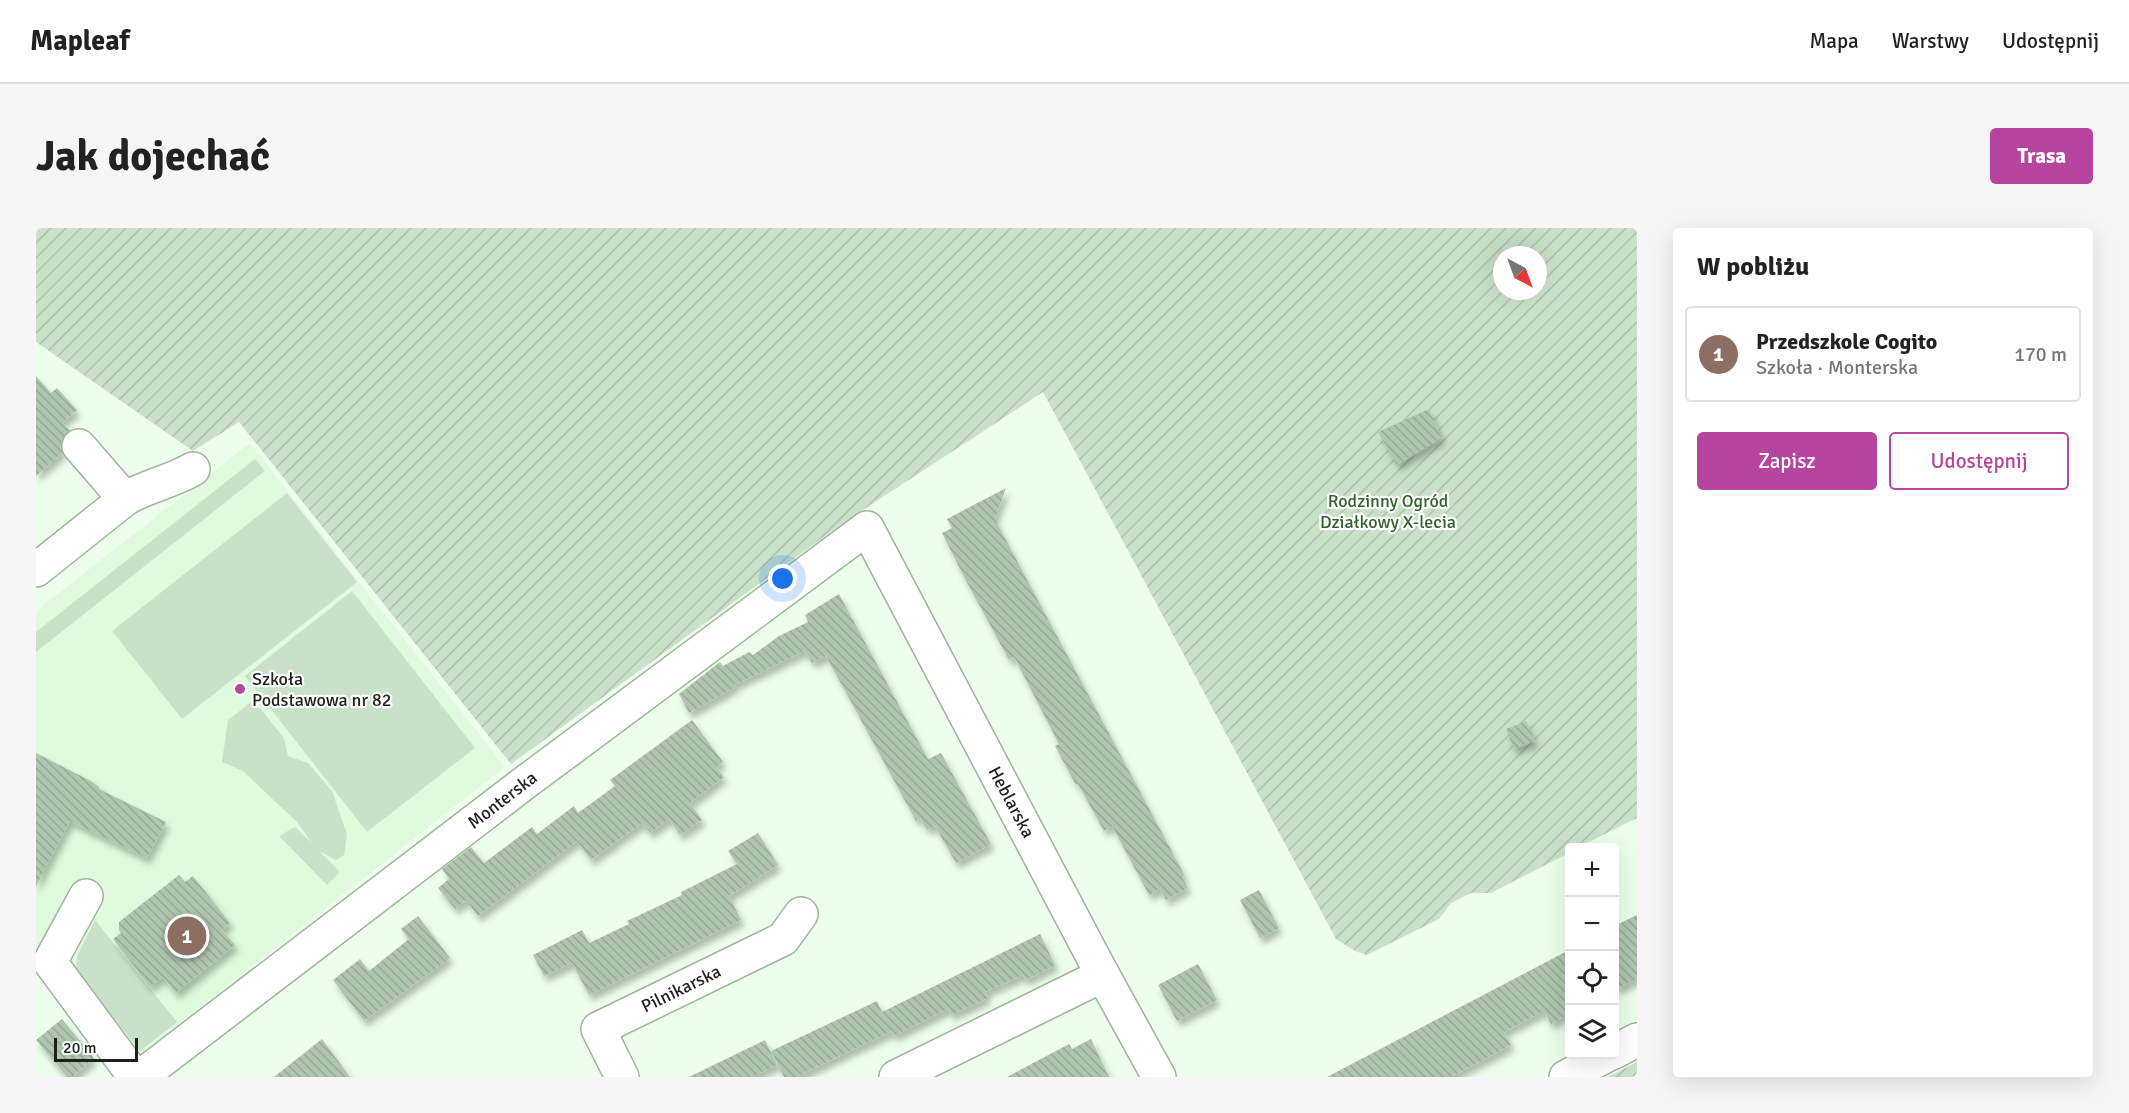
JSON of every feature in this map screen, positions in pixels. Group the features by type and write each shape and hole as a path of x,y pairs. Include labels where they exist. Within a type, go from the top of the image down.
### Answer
{"street":[{"path":"79,446 125,499"},
{"path":"36,570 125,499 139,491 174,480 193,469"},
{"name":"Heblarska","path":"867,528 1159,1077"},
{"name":"Monterska","path":"140,1077 523,784 867,528"},
{"path":"86,896 50,962 135,1077"},
{"name":"Pilnikarska","path":"622,1077 598,1029 783,939 801,914"},
{"path":"896,1077 1103,975"},
{"path":"1619,1049 1637,1040"},
{"path":"1566,1077 1600,1059"}],"shaded area":[{"name":"Szkoła Podstawowa nr 82","path":"250,443 505,767 134,1059 44,970 36,973 36,611"}],"green space":[{"name":"Rodzinny Ogród Działkowy X-lecia","path":"36,228 1637,228 1637,818 1587,843 1565,843 1565,855 1491,893 1471,893 1451,903 1439,919 1367,955 1355,951 1336,939 1043,392 843,523 511,764 239,422 193,451 36,342"},
{"path":"255,459 265,471 36,652 36,632"},
{"path":"287,493 357,582 182,719 112,631"},
{"path":"352,591 475,748 367,832 245,676"},
{"path":"250,703 260,708 284,738 288,756 308,763 332,791 347,834 344,855 336,860 319,851 340,872 327,885 279,836 295,827 312,843 297,822 243,771 222,762 228,720"},
{"path":"95,920 177,1022 140,1051 76,970 77,956"},
{"path":"1637,1062 1637,1077 1608,1077"}],"building":[{"path":"36,376 51,393 57,388 77,410 62,423 70,430 61,440 62,453 36,476"},
{"path":"1429,409 1442,438 1397,465 1378,432"},
{"path":"1006,488 995,519 1185,876 1182,877 1188,888 1166,900 1160,889 1149,895 1112,826 1104,831 1055,746 1059,744 1014,657 1009,660 942,533 952,528 947,519"},
{"path":"839,594 928,759 941,753 991,844 956,863 935,826 927,830 920,818 916,821 826,656 812,663 805,651 734,685 735,687 689,713 679,694 720,662 723,666 749,652 753,655 779,636 808,622 805,615"},
{"path":"692,720 723,762 716,767 724,777 690,803 702,820 680,835 669,819 650,833 642,823 591,860 577,841 478,916 466,900 455,909 438,888 449,879 442,869 471,847 484,863 532,827 537,834 574,806 578,813 615,786 610,780"},
{"path":"1526,721 1535,741 1514,749 1506,729"},
{"path":"36,753 91,781 99,789 166,822 147,858 70,821 36,886"},
{"path":"758,833 778,865 729,896 741,920 589,995 572,963 544,976 533,955 582,930 589,943 629,924 627,921 682,895 681,892 737,864 728,851"},
{"path":"179,875 185,882 193,876 230,923 222,930 235,945 176,993 163,977 150,987 113,939 121,933 119,922"},
{"path":"1259,890 1279,928 1260,938 1240,900"},
{"path":"1637,915 1637,979 1619,988 1619,951 1619,924"},
{"path":"418,916 450,958 364,1021 333,980 360,959 369,971 409,939 401,929"},
{"path":"1040,934 1055,965 1026,980 1023,975 985,992 988,998 951,1015 948,1009 894,1036 892,1031 796,1077 784,1077 771,1051 877,1001 882,1012"},
{"path":"1565,952 1565,1016 1551,1024 1544,1011 1504,1032 1511,1045 1493,1055 1450,1077 1327,1077"},
{"path":"1198,964 1217,1000 1177,1021 1158,985"},
{"path":"62,1019 94,1058 72,1077 67,1077 36,1040"},
{"path":"322,1039 350,1077 274,1077"},
{"path":"1091,1039 1109,1077 1007,1077 1069,1044 1072,1049"},
{"path":"765,1040 777,1065 752,1077 689,1077"}],"place":[{"name":"Szkoła Podstawowa nr 82","path":"240,689"},
{"name":"Przedszkole Cogito","path":"187,936"}]}
